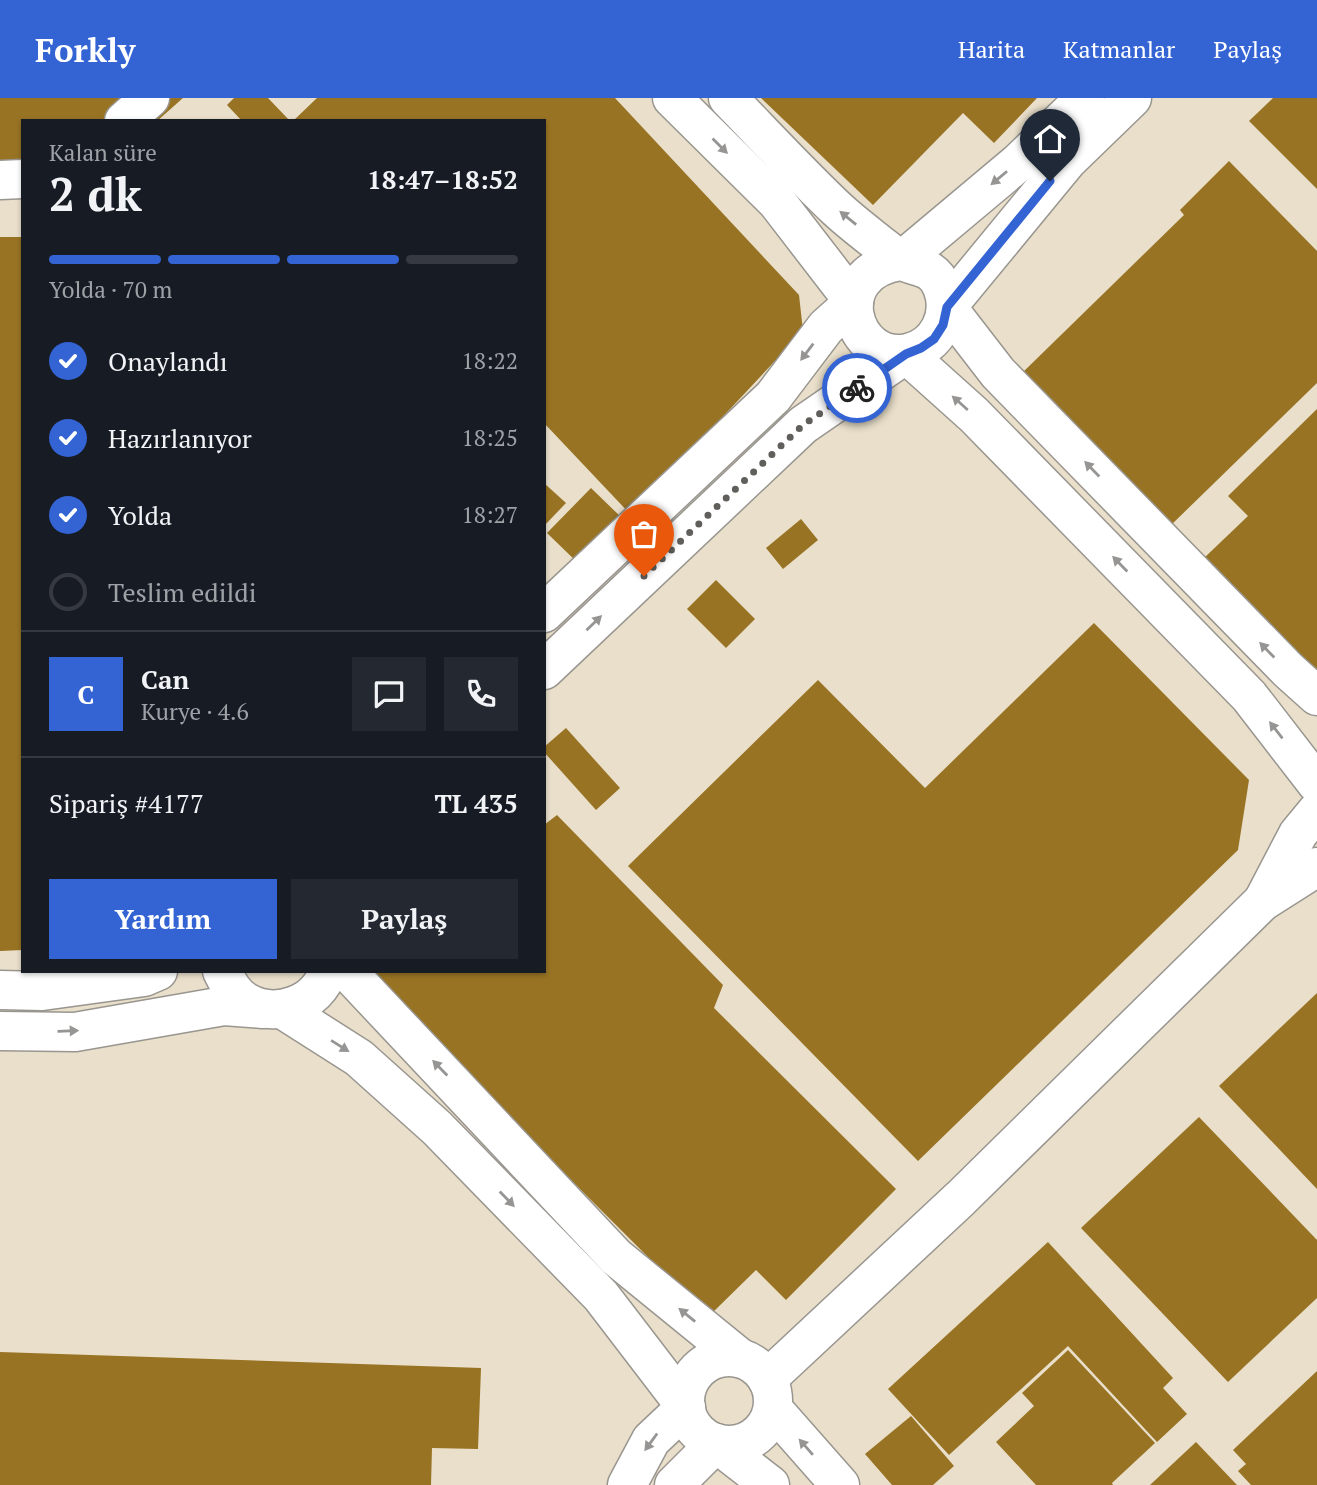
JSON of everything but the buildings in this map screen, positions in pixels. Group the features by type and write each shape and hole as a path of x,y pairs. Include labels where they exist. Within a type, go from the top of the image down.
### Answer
{"street":[{"path":"126,119 150,98"},
{"path":"672,98 777,202 853,302"},
{"path":"728,98 838,210 901,261"},
{"path":"901,261 1019,162 1082,116 1132,98"},
{"path":"546,668 803,425 906,354 934,339 943,325 947,307 1068,160 1082,116"},
{"path":"0,180 21,179"},
{"path":"1317,696 1288,670 998,373 947,307 941,286 932,273 918,264 901,261 884,263 870,271 858,287 853,302 855,322 863,336 882,350 906,354 974,415 1249,696 1317,784"},
{"path":"546,610 772,397 826,327 853,302"},
{"path":"1262,902 1298,834 1317,811"},
{"path":"760,1382 961,1198 1262,902 1317,867"},
{"path":"0,990 42,990 145,977 154,973"},
{"path":"223,973 231,989 245,1001 272,1009 359,1058 438,1128 601,1296 685,1407 690,1421 702,1436 716,1443 770,1485"},
{"path":"0,1031 75,1032 224,1006 272,1009 301,1003 316,992 327,973"},
{"path":"349,973 616,1256 760,1382 840,1485"},
{"path":"438,1128 469,1099"},
{"path":"627,1485 651,1440 685,1407 686,1391 699,1369 712,1360 724,1357 760,1382 768,1422 751,1439 736,1444 716,1443 674,1485"}],"shaded area":[{"path":"0,98 1317,98 1317,1485 0,1485"}],"way so far":[{"path":"644,576 803,425 857,388"}],"route":[{"path":"857,388 906,354 934,339 943,325 947,307 1050,181"}]}
